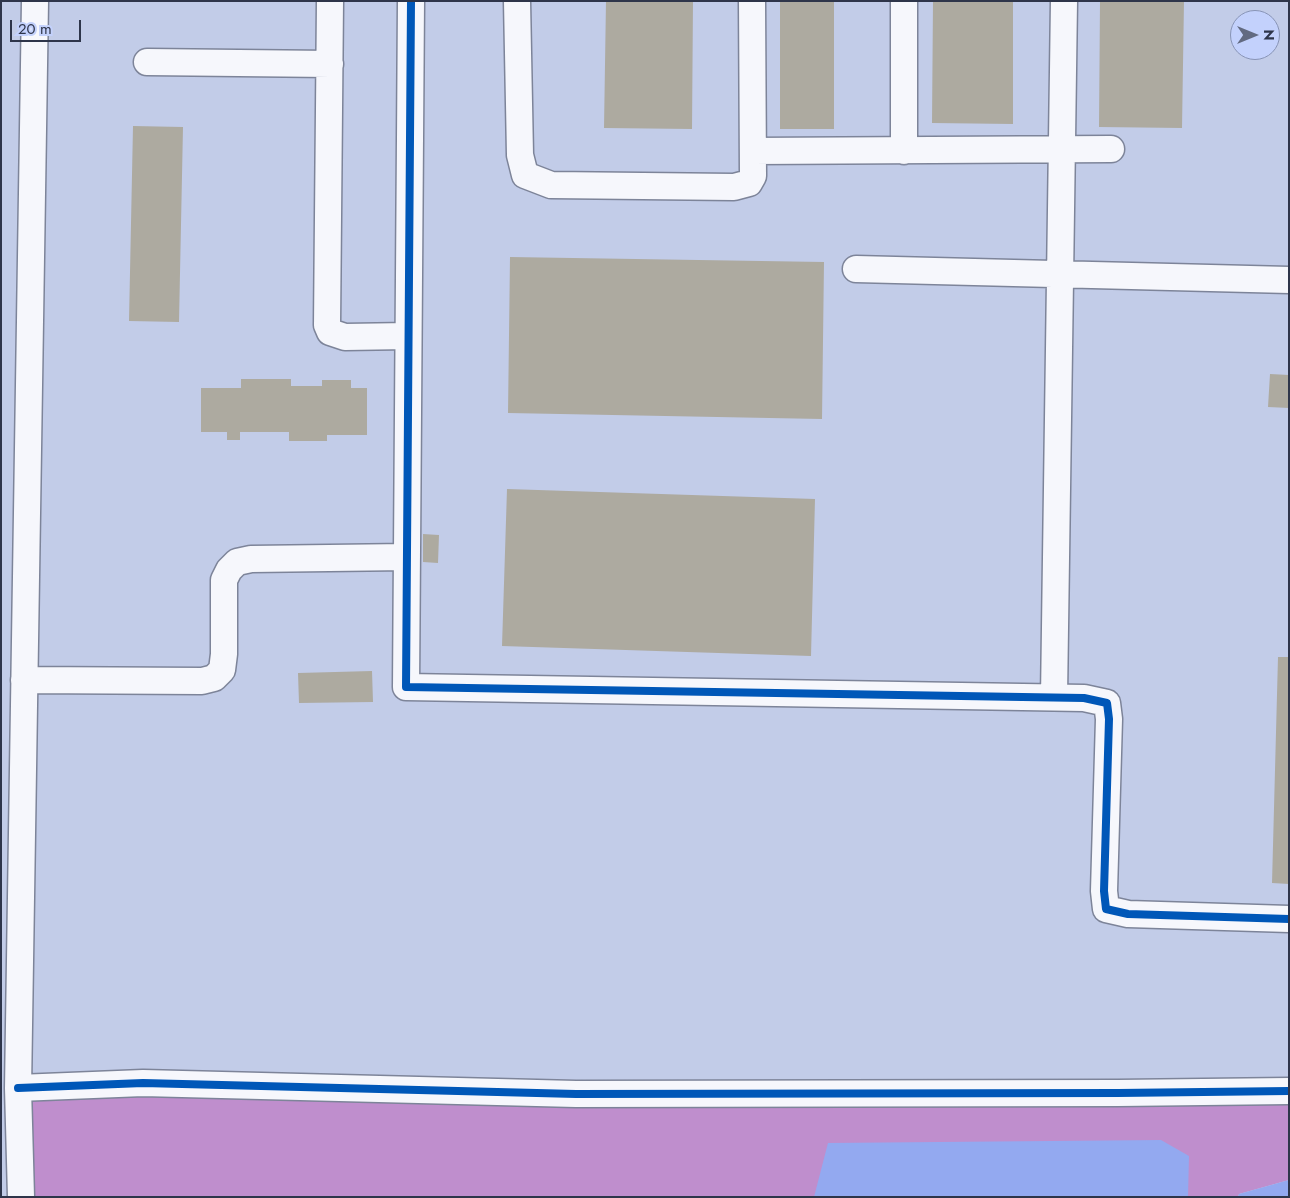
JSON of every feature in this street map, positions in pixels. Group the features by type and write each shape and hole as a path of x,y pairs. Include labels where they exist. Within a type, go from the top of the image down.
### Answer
{"street":[{"path":"21,1197 18,1088 34,1"},
{"path":"330,1 327,325 330,332 345,337 408,336"},
{"path":"411,1 406,687 1054,697 1084,698 1107,703 1109,719 1104,891 1106,909 1128,914 1289,919"},
{"path":"517,1 520,155 525,174 551,185 734,187 749,183 753,176 752,1"},
{"path":"904,1 904,150"},
{"path":"1054,697 1064,1"},
{"path":"147,62 330,64"},
{"path":"753,151 1111,149"},
{"path":"856,269 1289,280"},
{"path":"24,680 202,681 214,678 222,670 224,654 224,580 229,570 237,562 251,559 407,558"},
{"path":"18,1088 143,1083 576,1094 1289,1091"}],"shaded area":[{"path":"146,1092 1289,1100 1289,1180 1239,1194 1238,1197 30,1197 27,1096"}],"water":[{"path":"1161,1140 1189,1156 1188,1197 814,1197 828,1143"},
{"path":"1289,1180 1289,1197 1238,1197 1239,1194"}],"building":[{"path":"606,1 693,1 692,129 604,128"},
{"path":"780,1 834,1 834,129 780,129"},
{"path":"933,1 1013,1 1013,124 932,123"},
{"path":"1100,1 1184,1 1182,128 1099,127"},
{"path":"133,126 183,127 179,322 129,321"},
{"path":"510,257 824,262 822,419 508,413"},
{"path":"1270,374 1289,375 1289,408 1268,407"},
{"path":"241,379 291,379 291,386 322,386 322,380 351,380 351,388 367,388 367,435 327,435 327,441 289,441 289,432 240,432 240,440 227,440 227,432 201,432 201,388 241,388"},
{"path":"507,489 815,499 811,656 502,646"},
{"path":"423,534 439,535 438,563 423,562"},
{"path":"1278,657 1289,657 1289,884 1272,883"},
{"path":"372,671 373,702 299,703 298,673"}],"cycle path":[{"path":"411,1 406,687 1084,698 1107,703 1109,719 1104,891 1106,909 1128,914 1289,919"},
{"path":"18,1088 143,1083 576,1094 1289,1091"}]}
